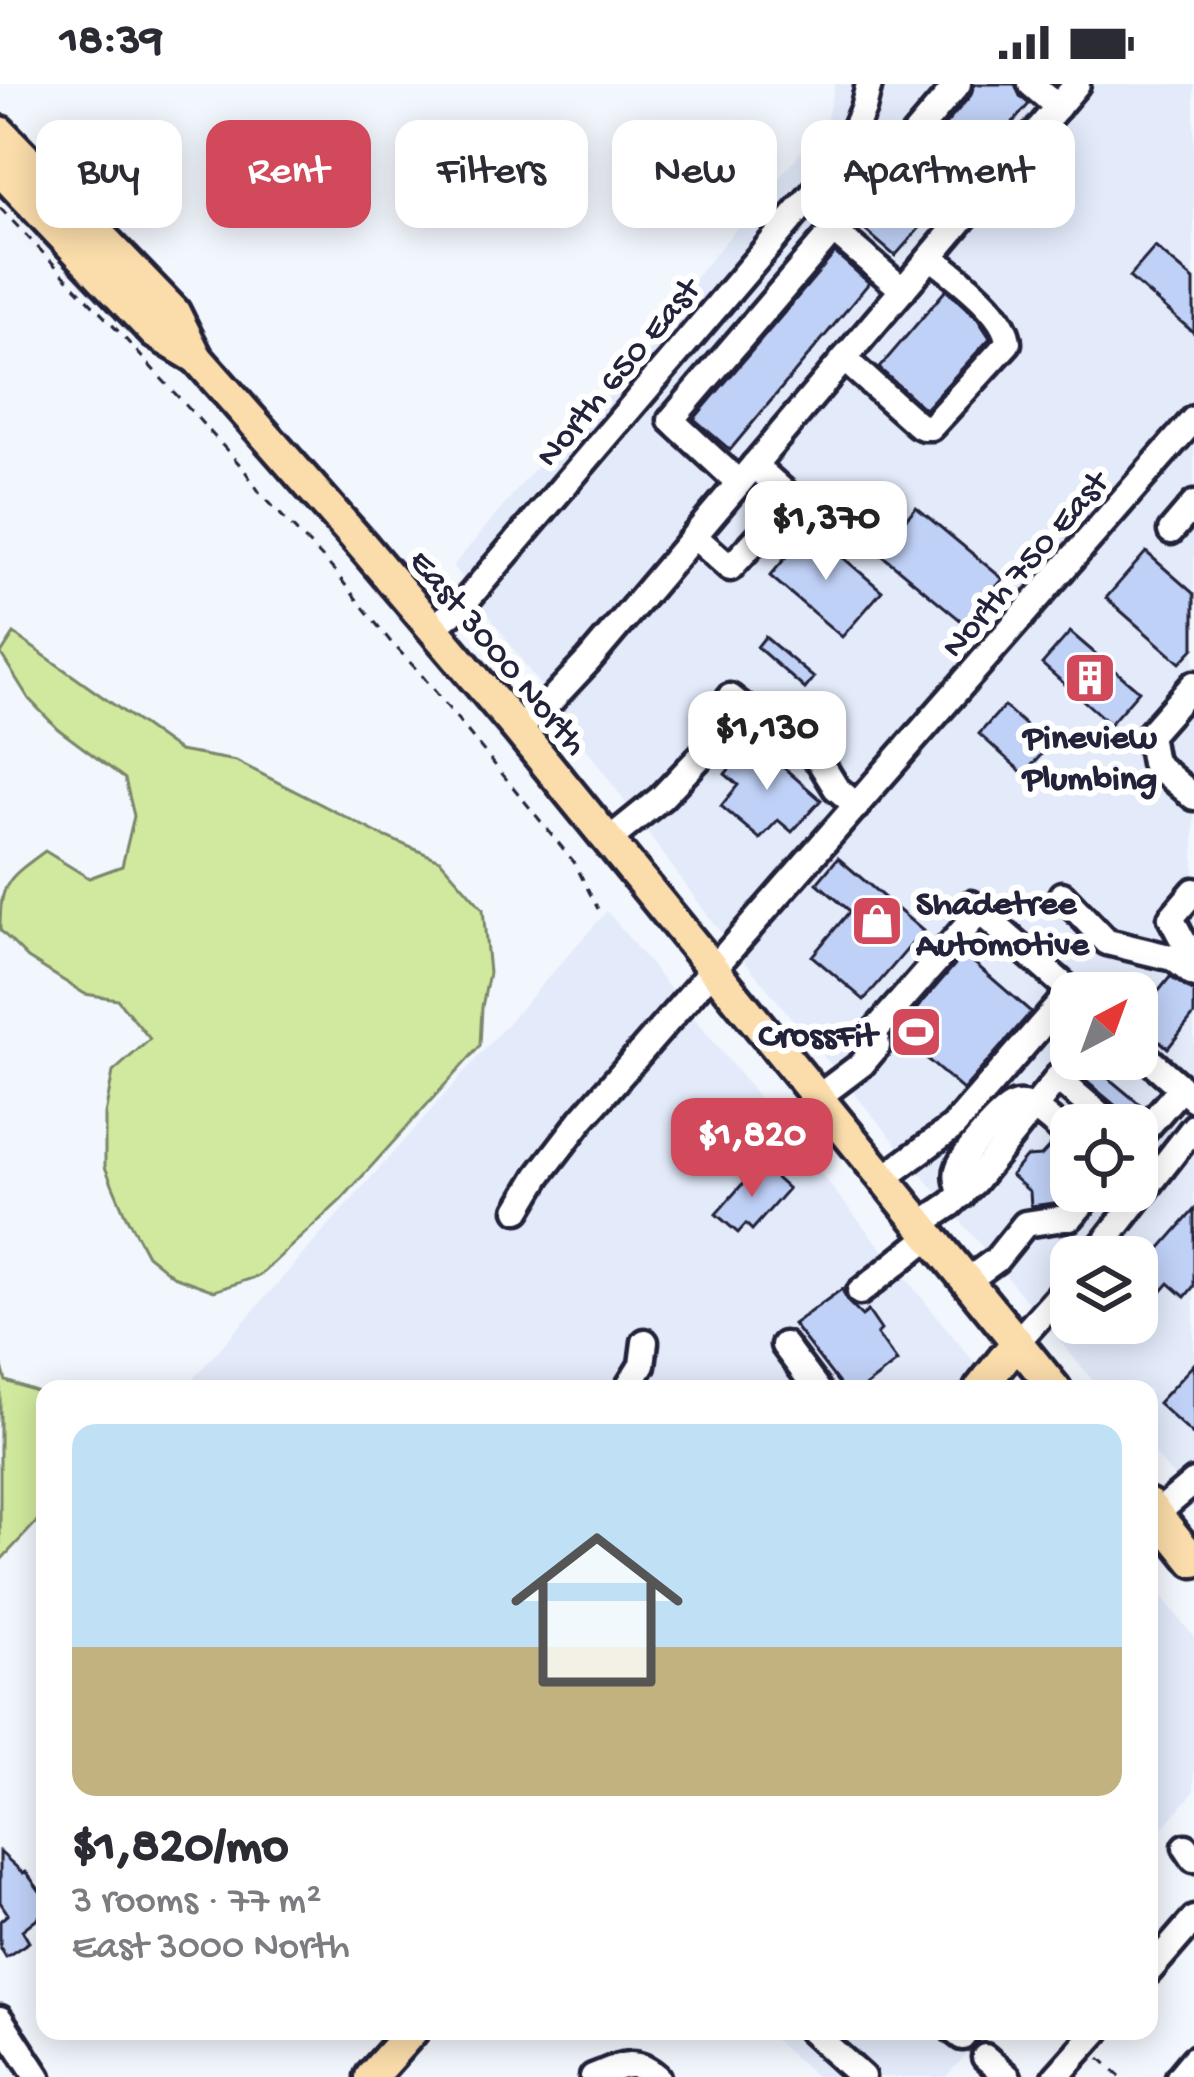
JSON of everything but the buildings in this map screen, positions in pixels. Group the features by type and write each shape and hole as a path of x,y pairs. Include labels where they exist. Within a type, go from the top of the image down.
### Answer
{"main road":[{"name":"East 3000 North","path":"0,132 174,312 197,358 517,728 1048,1380"},
{"name":"East 3000 North","path":"0,170 155,333 197,358"},
{"path":"987,1380 1017,1342"},
{"path":"1158,1516 1194,1561"},
{"path":"379,2074 405,2040"}],"street":[{"name":"North 650 East","path":"433,628 464,602 839,163 869,84"},
{"path":"1031,84 1058,106"},
{"path":"517,728 589,660 1077,84"},
{"path":"694,536 730,568 793,500 670,420 833,230 943,90"},
{"path":"833,230 903,290"},
{"path":"844,359 923,428 931,427 1008,343 1008,334 995,315 931,256"},
{"name":"North 750 East","path":"518,1210 583,1119 713,968 1189,434"},
{"path":"1171,531 1194,504"},
{"path":"1194,684 1149,735 1154,763 1194,797"},
{"path":"730,697 754,716 787,730 857,806"},
{"path":"609,840 662,798 722,734"},
{"path":"1194,891 1171,918 1194,957"},
{"path":"1062,895 1107,942 1173,958 1194,975"},
{"path":"817,1098 878,1046 875,1031 975,907 1050,973"},
{"path":"884,1178 953,1127 1050,1017"},
{"path":"1158,1068 1187,1094 1158,1122"},
{"path":"860,1292 962,1195 1056,1080"},
{"path":"1074,1080 1094,1104"},
{"path":"1034,1108 1050,1121"},
{"path":"1158,1172 1194,1127"},
{"path":"1158,1164 1162,1168"},
{"path":"967,1281 996,1260 1025,1224 1071,1217 1075,1212"},
{"path":"1096,1212 1112,1235 1126,1212"},
{"path":"1017,1342 1050,1305"},
{"path":"633,1380 642,1366 645,1342"},
{"path":"784,1345 810,1380"},
{"path":"1158,1507 1194,1482"},
{"path":"1158,1961 1194,1919"},
{"path":"0,2019 38,2077"},
{"path":"821,2040 862,2077"},
{"path":"1056,2077 1094,2041"},
{"path":"985,2057 1008,2077"},
{"path":"1179,2077 1194,2059"},
{"path":"593,2077 632,2064 645,2066 657,2077"}],"path":[{"path":"0,208 331,567 574,862 598,909"},
{"path":"1094,2041 1121,2077"}],"shaded area":[{"path":"835,84 1194,84 1194,1501 1158,1458 1158,1380 1093,1380 1063,1344 1158,1344 1158,1236 1050,1236 1050,1329 717,928 453,566 737,228 777,228 777,180 801,152 801,228 1075,228 1075,120 826,120"},
{"path":"607,911 989,1380 192,1380"},
{"path":"1158,1592 1194,1637 1194,1792 1158,1834"},
{"path":"774,2040 978,2040 946,2077 817,2077"}],"green space":[{"path":"14,634 179,751 236,761 440,860 483,909 489,973 480,1046 341,1200 259,1276 214,1291 173,1276 147,1255 105,1167 105,1115 113,1072 150,1039 117,999 85,994 28,958 0,930 4,891 22,868 45,851 89,878 122,866 134,816 125,779 58,729 29,699 1,654"},
{"path":"0,1359 6,1381 36,1391 36,1523 0,1561"}],"place":[{"name":"Pineview Plumbing","path":"1090,678"},
{"name":"Shadetree Automotive","path":"877,921"},
{"name":"CrossFit","path":"916,1032"}]}
